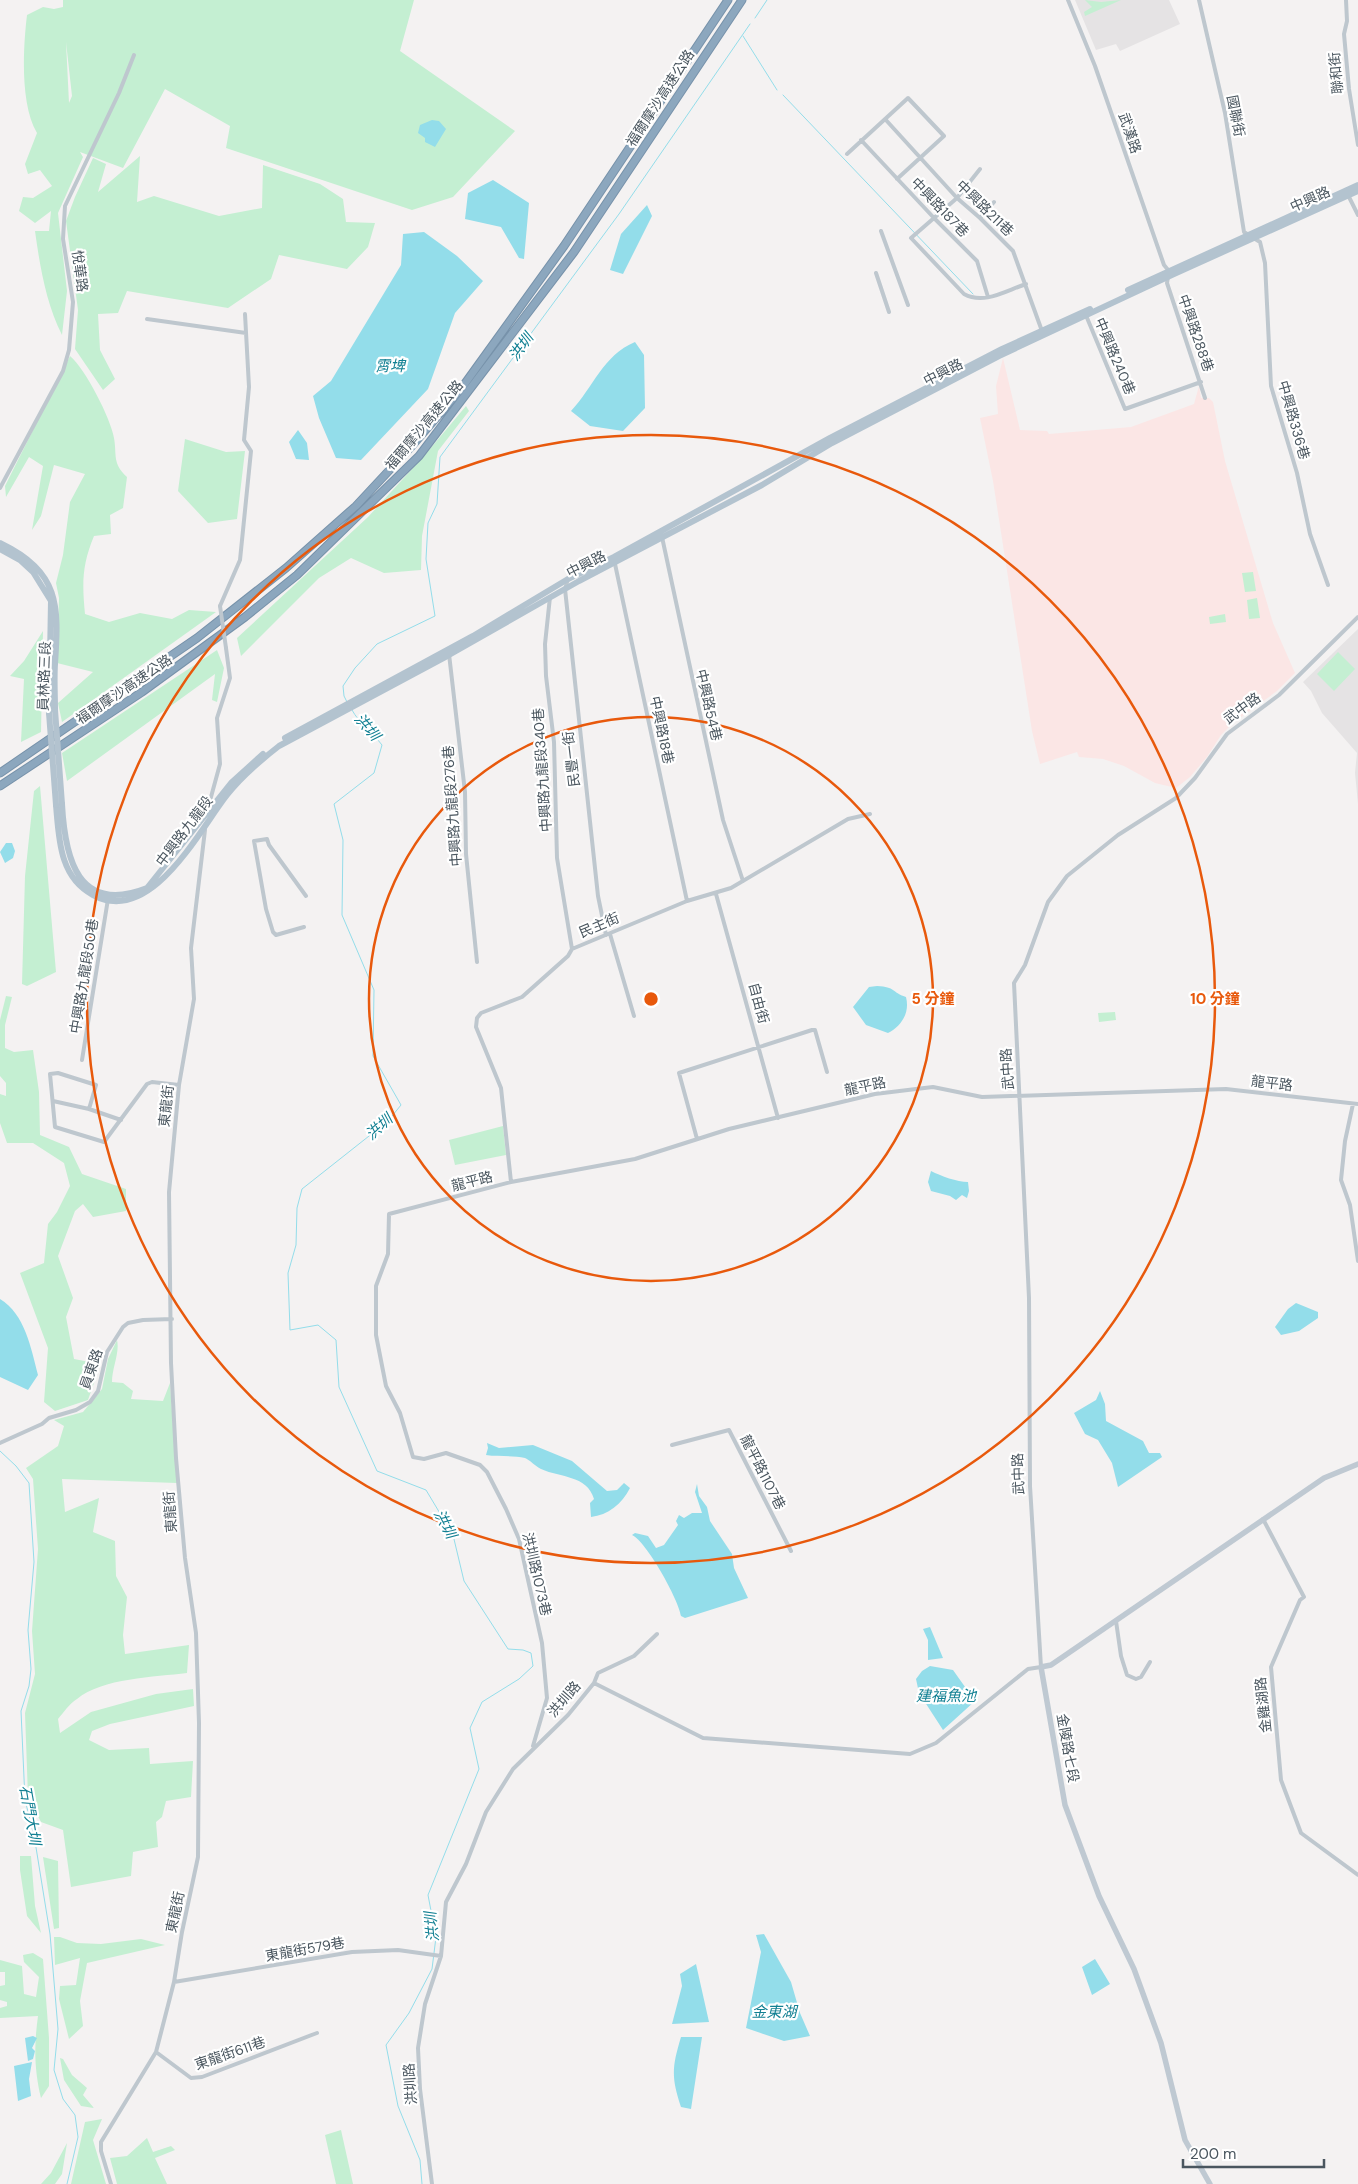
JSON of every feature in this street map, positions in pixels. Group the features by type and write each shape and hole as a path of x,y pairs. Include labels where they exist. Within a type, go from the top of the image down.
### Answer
{"highway":[{"name":"福爾摩沙高速公路","path":"0,773 197,638 286,568 356,506 461,389 564,246 728,0"},
{"name":"福爾摩沙高速公路","path":"0,786 142,692 246,617 304,569 419,456 574,252 742,0"}],"main road":[{"name":"中興路","path":"550,590 568,579 661,535 950,381 1085,313 1347,193 1358,186"},
{"name":"中興路","path":"1347,193 1358,191"},
{"name":"中興路","path":"550,598 615,564 661,535 830,438 1042,331 1085,313"},
{"name":"員林路三段","path":"0,543 16,551 37,569 51,588 57,605 58,624 52,712"},
{"name":"員林路三段","path":"0,549 20,560 33,572 51,601 52,712 61,834 79,876 93,891 108,897"},
{"path":"449,652 550,590"},
{"path":"344,708 550,598"},
{"name":"中興路九龍段","path":"108,897 131,899 148,892 160,882 231,783 251,763 307,725 344,708"},
{"name":"中興路九龍段","path":"108,897 131,894 147,888 228,794 263,758 279,746 344,708"}],"street":[{"name":"武漢路","path":"1068,0 1095,66 1164,265 1169,274"},
{"name":"國聯街","path":"1200,0 1225,113 1244,232 1251,237"},
{"name":"聯和街","path":"1346,0 1347,21 1344,34 1349,89 1358,145"},
{"name":"悅華路","path":"0,488 57,384 70,350 73,302 63,239 65,206 115,102 134,55"},
{"path":"847,154 908,98 944,136 897,179"},
{"name":"中興路211巷","path":"884,119 957,198 980,218 1013,252 1042,331"},
{"name":"中興路187巷","path":"861,140 977,261 988,297"},
{"path":"980,169 957,198 914,235 964,294 973,299 988,297 1026,284"},
{"path":"1347,193 1358,215"},
{"path":"980,218 994,202"},
{"path":"881,231 908,305"},
{"name":"中興路336巷","path":"1251,237 1260,242 1265,263 1270,386 1295,465 1310,534 1328,585"},
{"path":"876,273 889,312"},
{"name":"中興路288巷","path":"1169,274 1167,283 1205,398"},
{"name":"中興路240巷","path":"1085,313 1125,409 1201,382"},
{"path":"147,319 246,332 245,314"},
{"name":"東龍街","path":"111,2184 101,2151 101,2142 156,2052 174,1982 182,1932 198,1857 199,1723 196,1633 185,1558 176,1458 171,1363 172,1319 169,1192 179,1085 194,999 191,948 206,819 220,764 217,718 230,678 220,606 240,560 248,492 251,451 244,440 249,387 246,332"},
{"name":"中興路54巷","path":"661,535 723,820 743,881"},
{"name":"中興路18巷","path":"615,564 687,902"},
{"name":"民豐一街","path":"568,579 565,589 598,896 634,1016"},
{"name":"中興路九龍段340巷","path":"550,590 545,644 546,676 554,742 557,858 562,900 572,949"},
{"name":"武中路","path":"1041,1667 1030,1486 1028,1398 1029,1298 1023,1207 1014,983 1025,965 1048,902 1076,868 1118,835 1176,798 1194,778 1226,734 1279,695 1358,617"},
{"name":"中興路九龍段276巷","path":"449,652 465,792 466,854 478,962"},
{"name":"民主街","path":"511,1182 501,1088 476,1027 477,1018 481,1013 522,997 568,956 572,949 687,902 716,894 743,881 848,819 870,814"},
{"path":"304,927 276,935 273,932 266,909 254,841 267,839 269,845 306,896"},
{"name":"自由街","path":"716,894 778,1118"},
{"name":"中興路九龍段50巷","path":"82,1060 108,897"},
{"path":"697,1139 679,1074 759,1046 816,1030 827,1072"},
{"path":"89,1109 96,1085 58,1073 50,1074 55,1127 104,1142 147,1084 152,1082 179,1085"},
{"name":"龍平路","path":"389,1214 511,1182 635,1159 697,1139 778,1118 875,1094 916,1088 933,1087 982,1097 1208,1088 1358,1104"},
{"path":"53,1100 89,1109 121,1120"},
{"path":"1353,1104 1345,1140 1341,1180 1350,1205 1358,1261"},
{"name":"洪圳路1073巷","path":"389,1214 388,1254 376,1286 375,1319 386,1386 400,1413 413,1457 424,1459 446,1453 480,1464 487,1472 519,1539 542,1643 547,1698 533,1748"},
{"name":"員東路","path":"0,1443 56,1415 76,1410 90,1402 98,1391 108,1352 123,1327 128,1323 144,1320 172,1319"},
{"name":"龍平路1107巷","path":"672,1445 729,1430 791,1551"},
{"path":"1041,1667 1051,1665 1324,1478 1358,1464"},
{"name":"金雞湖路","path":"1263,1519 1304,1597 1300,1600 1271,1666 1281,1780 1301,1834 1358,1875"},
{"path":"1116,1621 1121,1656 1127,1675 1136,1679 1141,1677 1150,1662"},
{"path":"594,1683 598,1673 634,1656 657,1634"},
{"name":"洪圳路","path":"432,2184 420,2089 418,2048 425,2004 441,1956 446,1902 466,1864 486,1812 513,1769 568,1715 594,1683 703,1738 910,1754 936,1743 1028,1669 1041,1667"},
{"name":"金陵路七段","path":"1041,1667 1065,1805 1099,1896 1134,1969 1161,2043 1186,2140 1210,2184"},
{"name":"東龍街579巷","path":"174,1982 352,1952 398,1950 441,1956"},
{"name":"東龍街611巷","path":"156,2052 191,2078 197,2078 317,2033"}],"shaded area":[{"path":"1075,0 1169,0 1180,24 1120,51 1116,44 1096,50"},
{"path":"1003,358 1020,430 1047,431 1049,434 1131,427 1194,404 1199,386 1201,398 1209,398 1213,402 1225,461 1273,623 1295,673 1277,691 1233,723 1221,735 1207,757 1190,777 1176,788 1155,783 1124,766 1103,759 1079,757 1077,752 1040,764 1032,731 993,481 980,418 998,414 996,386"},
{"path":"1358,629 1358,804 1355,773 1357,753 1322,713 1311,691 1303,682"}],"green space":[{"path":"63,0 414,0 400,51 515,131 453,197 412,210 226,148 230,126 165,89 123,168 80,152 83,157 58,213 67,291 62,335 48,298 35,231 49,231 51,211 35,223 19,211 23,197 33,198 52,186 40,170 28,174 25,164 37,133 25,92 24,43 27,15 43,7 54,9 63,7","holes":["66,42 72,96 69,103"]},
{"path":"1085,0 1101,2 1121,0 1085,16 1084,12 1092,7"},
{"path":"140,156 137,202 154,196 219,216 262,208 263,165 320,184 343,199 346,222 375,223 368,247 347,269 279,255 271,279 228,308 127,291 118,313 98,314 100,350 115,379 103,390 75,349 78,310 66,221 93,158 106,164 98,192"},
{"path":"70,356 83,371 103,407 114,438 117,463 127,477 123,508 110,515 111,534 94,536 90,546 84,574 85,614 109,622 140,613 172,619 189,610 216,612 62,722 58,703 93,672 57,663 59,598 56,583 63,555 70,502 85,474 54,465 41,516 32,530 43,466 29,457 6,497 5,486"},
{"path":"466,406 469,411 438,451 422,536 421,570 384,573 351,558 319,578 241,656 237,638 368,517 424,456"},
{"path":"185,439 226,452 245,451 237,519 208,523 178,491"},
{"path":"1253,572 1256,591 1245,592 1242,573"},
{"path":"1257,598 1260,618 1249,619 1247,600"},
{"path":"1225,614 1226,622 1210,624 1209,617"},
{"path":"43,631 41,732 21,742 24,679 10,676 24,661"},
{"path":"217,650 224,668 217,702 212,700 215,674 67,781 62,753"},
{"path":"1338,652 1355,669 1334,691 1317,674"},
{"path":"40,786 56,972 27,986 22,984 25,876 34,791"},
{"path":"6,996 12,997 5,1025 5,1048 14,1052 33,1050 39,1092 40,1135 69,1147 82,1174 126,1189 126,1211 93,1217 83,1204 75,1211 58,1256 73,1298 66,1317 74,1359 95,1363 96,1377 88,1400 55,1411 44,1402 48,1348 20,1273 44,1263 48,1224 57,1212 70,1186 64,1163 33,1143 7,1143 0,1123 0,1094 6,1096 6,1083 0,1076 0,1020"},
{"path":"1115,1012 1116,1020 1099,1022 1098,1013"},
{"path":"503,1126 506,1155 455,1165 449,1140"},
{"path":"117,1340 118,1345 112,1382 123,1383 133,1391 131,1399 163,1401 170,1383 177,1483 62,1479 65,1512 99,1498 93,1532 115,1541 116,1576 127,1597 123,1635 125,1654 189,1645 187,1673 129,1680 88,1692 72,1703 58,1719 60,1733 91,1712 156,1694 193,1689 194,1706 110,1724 92,1731 89,1740 109,1750 149,1748 150,1764 193,1761 191,1797 166,1801 162,1817 156,1822 158,1847 133,1852 131,1876 71,1887 63,1830 41,1822 28,1797 25,1713 35,1674 32,1631 38,1549 33,1479 26,1468 58,1446 64,1426 54,1420 83,1412 102,1389 108,1359"},
{"path":"20,1856 31,1856 35,1906 41,1933 27,1916 20,1870"},
{"path":"43,1857 58,1861 59,1928 54,1929"},
{"path":"54,1937 60,1937 77,1943 101,1944 141,1939 165,1945 87,1963 80,2001 83,2026 69,2039 59,1999 60,1986 76,1985 80,1958 55,1965"},
{"path":"33,1953 43,1959 49,2038 49,2086 41,2098 35,2057 38,2016 0,2018 0,2008 7,2006 7,2002 0,2000 0,1986 5,1985 5,1972 0,1972 0,1960 22,1966 24,1994 36,1997 39,1977 24,1962 23,1955"},
{"path":"60,2058 63,2059 72,2075 87,2088 83,2095 94,2108 81,2106 64,2080"},
{"path":"102,2119 93,2140 106,2184 71,2184 85,2122"},
{"path":"341,2130 353,2184 336,2184 325,2135"},
{"path":"147,2138 153,2152 171,2146 175,2150 155,2158 167,2184 117,2184 110,2158 127,2156"},
{"path":"67,2143 62,2174 55,2184 41,2184 51,2173"}],"water":[{"path":"432,120 439,121 446,129 435,147 425,142 425,138 418,133 420,125"},
{"path":"493,180 529,203 524,259 519,258 501,227 465,219 468,193"},
{"path":"647,205 652,216 623,274 610,270 621,234"},
{"name":"霄埤","path":"424,232 457,256 483,281 455,313 428,389 361,460 336,458 319,418 313,396 331,381 401,265 403,234"},
{"path":"635,342 644,355 645,408 623,431 590,426 571,411 606,363 624,348"},
{"path":"298,430 307,443 309,460 296,459 289,442"},
{"path":"6,843 12,843 15,851 13,858 5,863 0,852"},
{"path":"877,986 891,989 906,997 907,1008 904,1018 897,1027 888,1033 866,1025 853,1007 869,987"},
{"path":"931,1171 959,1181 968,1182 969,1191 967,1198 962,1195 956,1200 950,1196 931,1191 928,1182"},
{"path":"0,1299 16,1313 26,1332 38,1375 28,1390 0,1377"},
{"path":"1296,1303 1318,1312 1318,1318 1299,1331 1281,1335 1275,1327 1288,1309"},
{"path":"1100,1391 1105,1404 1106,1421 1143,1441 1149,1453 1160,1453 1162,1457 1118,1487 1112,1463 1098,1440 1085,1434 1074,1413 1096,1400"},
{"path":"487,1443 499,1448 533,1445 572,1461 607,1491 617,1490 624,1483 630,1488 614,1508 603,1514 591,1517 590,1503 594,1499 586,1485 572,1478 541,1469 525,1458 486,1455"},
{"path":"697,1484 699,1496 707,1507 710,1521 732,1554 734,1568 748,1598 685,1618 681,1616 674,1597 653,1559 632,1535 635,1533 648,1536 656,1548 664,1545 678,1525 676,1521 679,1515 684,1518 692,1513 702,1513 695,1492"},
{"path":"930,1627 943,1658 928,1660 928,1640 923,1629"},
{"name":"建福魚池","path":"930,1666 953,1670 975,1701 943,1730 919,1693 916,1679 922,1671"},
{"name":"金東湖","path":"764,1934 791,1982 800,2013 810,2036 784,2041 746,2028 761,1952 756,1935"},
{"path":"1095,1959 1110,1984 1092,1995 1082,1967"},
{"path":"696,1964 709,2022 672,2024 682,1986 680,1974"},
{"path":"33,2036 37,2038 32,2048 35,2051 33,2059 28,2061 25,2038"},
{"path":"681,2037 702,2037 691,2109 681,2107 674,2080 674,2064"},
{"path":"32,2062 29,2079 31,2096 18,2101 14,2066"}],"waterway":[{"name":"洪圳","path":"755,18 767,0"},
{"name":"洪圳","path":"347,702 343,686 355,668 377,644 435,616 426,559 428,523 437,504 440,457 619,214 750,24"},
{"path":"743,36 777,90"},
{"path":"783,95 973,294"},
{"name":"洪圳","path":"352,710 382,745 374,773 334,804 343,840 342,915 374,990 373,1056 401,1105 388,1121 302,1189 297,1208 296,1245 288,1273 290,1330 318,1325 336,1340 339,1387 377,1471 426,1490 453,1535 464,1581 508,1649 523,1650 531,1653 533,1666 519,1679 482,1702 470,1728 479,1769 428,1895 436,1937 432,1969 409,2013 386,2045 398,2106 420,2160 422,2184"},
{"name":"石門大圳","path":"0,1451 16,1466 29,1483 34,1562 28,1630 31,1669 29,1686 21,1711 25,1800 34,1835 50,1934 58,2029 54,2070 63,2099 75,2115 78,2137 67,2184"}]}
